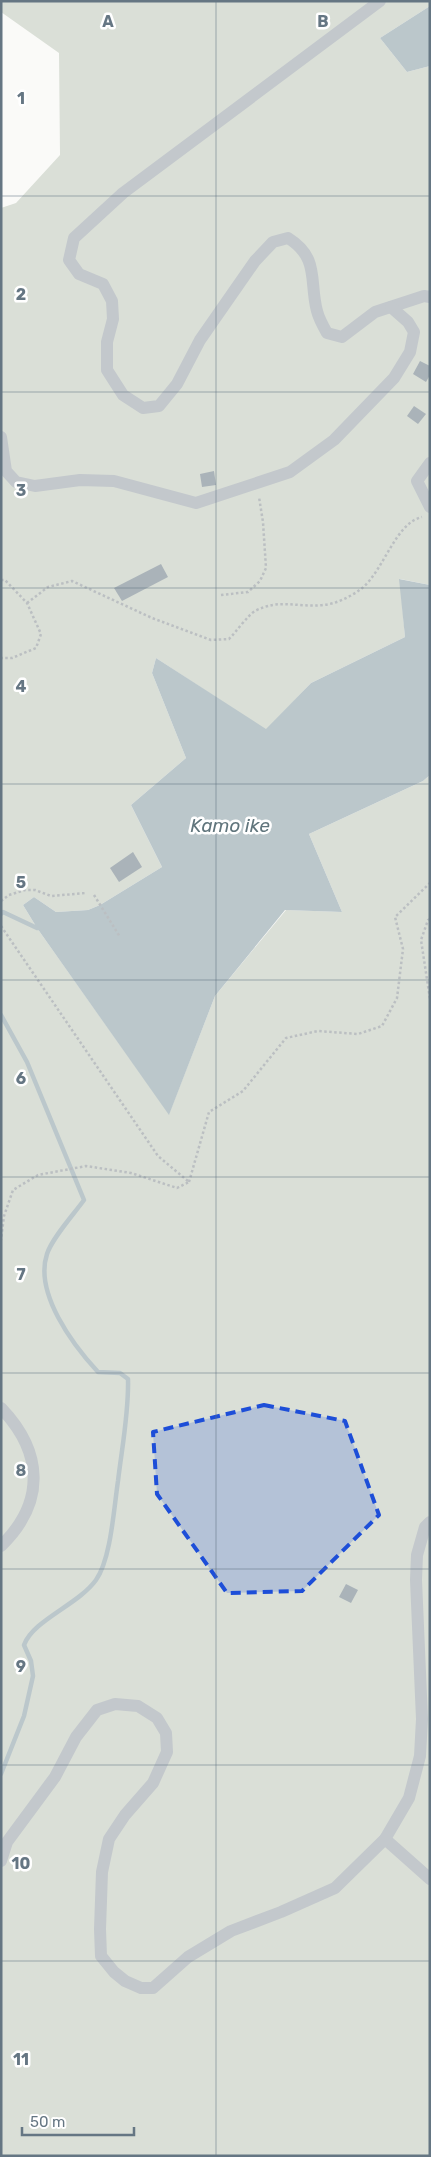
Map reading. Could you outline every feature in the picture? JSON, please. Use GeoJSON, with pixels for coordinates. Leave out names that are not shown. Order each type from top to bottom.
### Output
{"type":"FeatureCollection","features":[{"type":"Feature","properties":{"kind":"street"},"geometry":{"type":"LineString","coordinates":[[380,1],[122,193],[74,238],[69,260],[78,274],[103,284],[112,301],[113,319],[107,342],[107,370],[123,395],[143,408],[159,406],[177,384],[200,340],[220,310],[255,261],[273,242],[288,238],[296,243],[310,258],[317,312],[327,333],[342,337],[375,312],[424,296],[430,297]]}},
{"type":"Feature","properties":{"kind":"street"},"geometry":{"type":"LineString","coordinates":[[1,437],[6,471],[10,478],[16,482],[35,486],[80,480],[114,481],[196,504],[290,472],[334,440],[394,378],[410,352],[414,332],[408,322],[391,307]]}},
{"type":"Feature","properties":{"kind":"street"},"geometry":{"type":"LineString","coordinates":[[430,463],[417,481],[430,507]]}},
{"type":"Feature","properties":{"kind":"street"},"geometry":{"type":"LineString","coordinates":[[1,1408],[22,1434],[34,1467],[33,1496],[30,1504],[23,1519],[1,1546]]}},
{"type":"Feature","properties":{"kind":"street"},"geometry":{"type":"LineString","coordinates":[[1,1861],[7,1842],[54,1776],[76,1737],[97,1710],[115,1704],[138,1706],[157,1718],[166,1733],[167,1752],[153,1783],[125,1815],[109,1839],[102,1872],[101,1956],[114,1972],[125,1981],[141,1988],[153,1988],[188,1957],[231,1931],[281,1912],[335,1888],[385,1839],[409,1798],[420,1756],[422,1719],[416,1580],[417,1555],[425,1526],[430,1522]]}},
{"type":"Feature","properties":{"kind":"street"},"geometry":{"type":"LineString","coordinates":[[385,1839],[430,1879]]}},
{"type":"Feature","properties":{"kind":"path"},"geometry":{"type":"LineString","coordinates":[[222,595],[248,592],[260,581],[266,568],[263,522],[257,483]]}},
{"type":"Feature","properties":{"kind":"path"},"geometry":{"type":"LineString","coordinates":[[27,603],[48,587],[72,581],[152,618],[211,640],[228,639],[254,612],[282,602],[322,605],[340,601],[362,588],[380,568],[402,530],[414,519],[430,515]]}},
{"type":"Feature","properties":{"kind":"path"},"geometry":{"type":"LineString","coordinates":[[1,580],[5,580],[27,603],[41,634],[36,648],[12,658],[1,658]]}},
{"type":"Feature","properties":{"kind":"path"},"geometry":{"type":"LineString","coordinates":[[1,1240],[4,1216],[13,1190],[38,1175],[86,1166],[130,1173],[177,1188],[189,1182],[209,1112],[243,1091],[286,1038],[318,1030],[358,1034],[382,1026],[398,998],[403,949],[395,917],[430,883]]}},
{"type":"Feature","properties":{"kind":"path"},"geometry":{"type":"LineString","coordinates":[[1,901],[9,895],[25,890],[35,890],[51,896],[86,893]]}},
{"type":"Feature","properties":{"kind":"path"},"geometry":{"type":"LineString","coordinates":[[94,895],[120,937]]}},
{"type":"Feature","properties":{"kind":"path"},"geometry":{"type":"LineString","coordinates":[[430,919],[421,940],[430,999]]}},
{"type":"Feature","properties":{"kind":"path"},"geometry":{"type":"LineString","coordinates":[[1,926],[158,1156],[189,1182]]}},
{"type":"Feature","properties":{"kind":"highlighted area"},"geometry":{"type":"Polygon","coordinates":[[[264,1405],[345,1421],[379,1515],[302,1591],[227,1593],[157,1494],[153,1432],[264,1405]]]}},
{"type":"Feature","properties":{"kind":"shaded area"},"geometry":{"type":"Polygon","coordinates":[[[1,1],[430,1],[430,6],[380,38],[407,72],[430,66],[430,585],[400,579],[405,637],[311,683],[266,730],[156,658],[152,673],[186,758],[131,805],[162,867],[100,905],[88,910],[56,912],[34,897],[23,905],[37,928],[169,1114],[215,996],[286,910],[342,912],[309,834],[423,781],[430,775],[430,2156],[1,2156],[1,208],[16,203],[60,155],[59,53],[1,12],[1,1]]]}},
{"type":"Feature","properties":{"kind":"water"},"geometry":{"type":"Polygon","coordinates":[[[430,6],[430,66],[407,72],[380,38],[430,6]]]}},
{"type":"Feature","properties":{"kind":"water","name":"Kamo ike"},"geometry":{"type":"Polygon","coordinates":[[[399,579],[430,585],[430,775],[423,781],[309,834],[342,912],[285,910],[215,996],[169,1115],[37,928],[23,905],[34,897],[56,912],[88,910],[100,905],[162,867],[131,805],[186,758],[152,673],[156,658],[266,729],[311,683],[405,637],[399,579]]]}},
{"type":"Feature","properties":{"kind":"building"},"geometry":{"type":"Polygon","coordinates":[[[420,361],[430,366],[430,375],[426,382],[413,374],[420,361]]]}},
{"type":"Feature","properties":{"kind":"building"},"geometry":{"type":"Polygon","coordinates":[[[414,406],[426,414],[418,424],[407,416],[414,406]]]}},
{"type":"Feature","properties":{"kind":"building"},"geometry":{"type":"Polygon","coordinates":[[[214,471],[216,485],[202,487],[200,474],[214,471]]]}},
{"type":"Feature","properties":{"kind":"building"},"geometry":{"type":"Polygon","coordinates":[[[161,564],[168,577],[122,601],[114,588],[161,564]]]}},
{"type":"Feature","properties":{"kind":"building"},"geometry":{"type":"Polygon","coordinates":[[[133,852],[142,867],[119,882],[110,868],[133,852]]]}},
{"type":"Feature","properties":{"kind":"building"},"geometry":{"type":"Polygon","coordinates":[[[346,1584],[358,1590],[351,1603],[339,1597],[346,1584]]]}},
{"type":"Feature","properties":{"kind":"waterway"},"geometry":{"type":"LineString","coordinates":[[1,914],[3,912],[37,928],[41,928]]}},
{"type":"Feature","properties":{"kind":"waterway"},"geometry":{"type":"LineString","coordinates":[[1,1015],[27,1062],[84,1200],[58,1234],[47,1254],[44,1269],[51,1301],[67,1333],[98,1372],[120,1373],[128,1379],[125,1430],[113,1518],[105,1559],[96,1580],[88,1589],[46,1620],[29,1636],[24,1645],[31,1661],[33,1676],[24,1716],[1,1774]]}}]}
